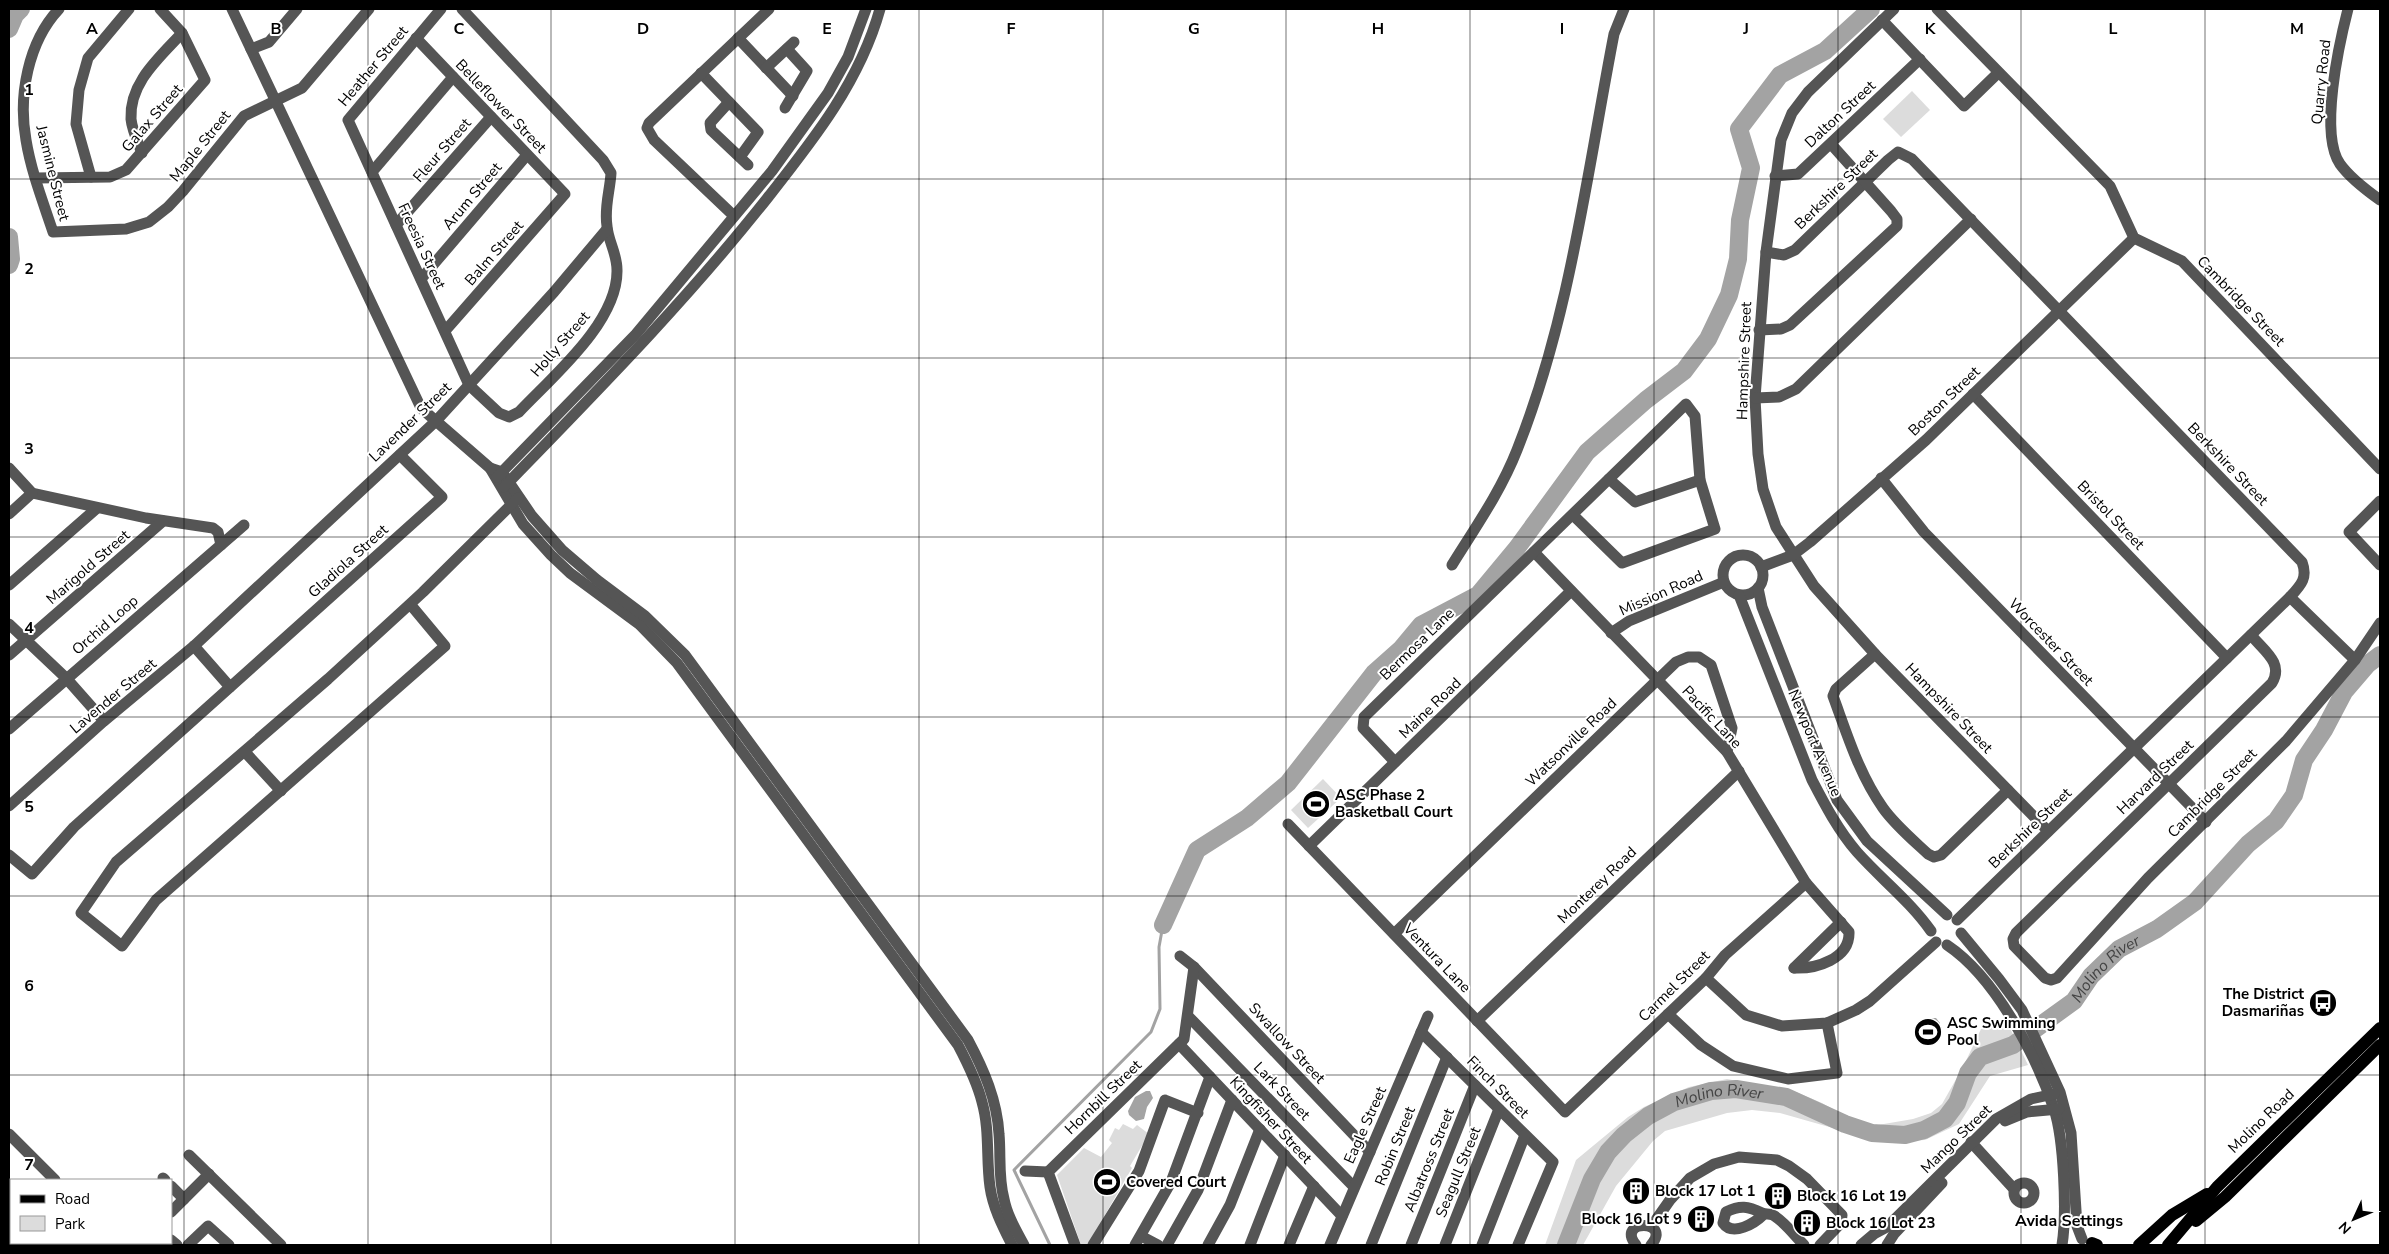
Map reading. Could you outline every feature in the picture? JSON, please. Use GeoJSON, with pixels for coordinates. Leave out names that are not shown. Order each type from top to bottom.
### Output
{"type":"FeatureCollection","features":[{"type":"Feature","properties":{"kind":"main road","name":"Molino Road"},"geometry":{"type":"LineString","coordinates":[[2170,1244],[2217,1187],[2380,1028]]}},
{"type":"Feature","properties":{"kind":"main road","name":"Molino Road"},"geometry":{"type":"LineString","coordinates":[[2170,1244],[2225,1197],[2380,1045]]}},
{"type":"Feature","properties":{"kind":"main road"},"geometry":{"type":"LineString","coordinates":[[2139,1245],[2172,1215],[2217,1187]]}},
{"type":"Feature","properties":{"kind":"street","name":"Jasmine Street"},"geometry":{"type":"LineString","coordinates":[[53,232],[26,140],[23,104],[36,45],[51,17],[59,9]]}},
{"type":"Feature","properties":{"kind":"street"},"geometry":{"type":"LineString","coordinates":[[90,177],[76,124],[79,90],[88,58],[129,9]]}},
{"type":"Feature","properties":{"kind":"street","name":"Galax Street"},"geometry":{"type":"LineString","coordinates":[[36,178],[110,177],[126,170],[205,80],[182,33],[160,9]]}},
{"type":"Feature","properties":{"kind":"street"},"geometry":{"type":"LineString","coordinates":[[232,9],[421,408],[503,480],[524,524],[570,573],[639,624],[677,663],[958,1045],[972,1072],[983,1104],[988,1135],[990,1188],[998,1216],[1012,1245]]}},
{"type":"Feature","properties":{"kind":"street"},"geometry":{"type":"LineString","coordinates":[[251,49],[269,42],[297,9]]}},
{"type":"Feature","properties":{"kind":"street","name":"Maple Street"},"geometry":{"type":"LineString","coordinates":[[53,232],[119,230],[149,222],[168,208],[244,116],[302,88],[369,9]]}},
{"type":"Feature","properties":{"kind":"street","name":"Heather Street"},"geometry":{"type":"LineString","coordinates":[[348,120],[441,9]]}},
{"type":"Feature","properties":{"kind":"street"},"geometry":{"type":"LineString","coordinates":[[462,9],[608,166],[611,173],[606,212],[607,229]]}},
{"type":"Feature","properties":{"kind":"street"},"geometry":{"type":"LineString","coordinates":[[734,216],[654,140],[647,128],[649,123],[769,9]]}},
{"type":"Feature","properties":{"kind":"street"},"geometry":{"type":"LineString","coordinates":[[503,480],[636,334],[772,171],[808,122],[848,56],[866,9]]}},
{"type":"Feature","properties":{"kind":"street"},"geometry":{"type":"LineString","coordinates":[[503,480],[626,362],[745,226],[821,130],[840,101],[860,61],[880,9]]}},
{"type":"Feature","properties":{"kind":"street"},"geometry":{"type":"LineString","coordinates":[[1452,565],[1495,496],[1517,450],[1539,385],[1567,284],[1614,34],[1624,9]]}},
{"type":"Feature","properties":{"kind":"street","name":"Hampshire Street"},"geometry":{"type":"LineString","coordinates":[[1894,9],[1808,92],[1792,113],[1781,140],[1774,176],[1766,252],[1755,398],[1758,454],[1763,489],[1776,527],[1814,586],[1875,654],[2048,831]]}},
{"type":"Feature","properties":{"kind":"street"},"geometry":{"type":"LineString","coordinates":[[1936,9],[2110,186],[2134,238]]}},
{"type":"Feature","properties":{"kind":"street","name":"Quarry Road"},"geometry":{"type":"LineString","coordinates":[[2348,9],[2338,49],[2330,133],[2340,163],[2364,188],[2380,200]]}},
{"type":"Feature","properties":{"kind":"street"},"geometry":{"type":"LineString","coordinates":[[1882,20],[1964,106],[1998,73]]}},
{"type":"Feature","properties":{"kind":"street"},"geometry":{"type":"LineString","coordinates":[[142,153],[131,120],[134,99],[142,78],[182,33]]}},
{"type":"Feature","properties":{"kind":"street","name":"Belleflower Street"},"geometry":{"type":"LineString","coordinates":[[416,38],[565,194]]}},
{"type":"Feature","properties":{"kind":"street"},"geometry":{"type":"LineString","coordinates":[[738,38],[793,96]]}},
{"type":"Feature","properties":{"kind":"street"},"geometry":{"type":"LineString","coordinates":[[766,68],[790,46],[807,71],[785,108]]}},
{"type":"Feature","properties":{"kind":"street"},"geometry":{"type":"LineString","coordinates":[[848,56],[860,61]]}},
{"type":"Feature","properties":{"kind":"street","name":"Dalton Street"},"geometry":{"type":"LineString","coordinates":[[1774,176],[1798,174],[1920,60]]}},
{"type":"Feature","properties":{"kind":"street"},"geometry":{"type":"LineString","coordinates":[[701,73],[758,132],[744,161],[710,126],[712,119],[729,102]]}},
{"type":"Feature","properties":{"kind":"street"},"geometry":{"type":"LineString","coordinates":[[372,172],[453,77]]}},
{"type":"Feature","properties":{"kind":"street","name":"Fleur Street"},"geometry":{"type":"LineString","coordinates":[[396,225],[491,117]]}},
{"type":"Feature","properties":{"kind":"street","name":"Freesia Street"},"geometry":{"type":"LineString","coordinates":[[348,120],[469,385]]}},
{"type":"Feature","properties":{"kind":"street"},"geometry":{"type":"LineString","coordinates":[[1759,330],[1781,329],[1790,325],[1897,226],[1897,218],[1831,144]]}},
{"type":"Feature","properties":{"kind":"street","name":"Berkshire Street"},"geometry":{"type":"LineString","coordinates":[[1766,252],[1784,255],[1795,250],[1898,152],[1912,159],[2302,562],[2306,572],[2303,583],[2290,597],[2048,831],[1952,918]]}},
{"type":"Feature","properties":{"kind":"street","name":"Arum Street"},"geometry":{"type":"LineString","coordinates":[[421,280],[527,155]]}},
{"type":"Feature","properties":{"kind":"street","name":"Balm Street"},"geometry":{"type":"LineString","coordinates":[[445,331],[565,194]]}},
{"type":"Feature","properties":{"kind":"street"},"geometry":{"type":"LineString","coordinates":[[1755,398],[1779,397],[1796,390],[1971,220]]}},
{"type":"Feature","properties":{"kind":"street","name":"Holly Street"},"geometry":{"type":"LineString","coordinates":[[469,385],[499,413],[509,417],[515,416],[595,331],[608,311],[614,292],[617,272],[615,252],[607,229]]}},
{"type":"Feature","properties":{"kind":"street","name":"Lavender Street"},"geometry":{"type":"LineString","coordinates":[[9,806],[104,721],[194,646],[436,421],[554,292],[607,229]]}},
{"type":"Feature","properties":{"kind":"street","name":"Boston Street"},"geometry":{"type":"LineString","coordinates":[[1761,567],[1793,555],[1926,440],[2134,238]]}},
{"type":"Feature","properties":{"kind":"street","name":"Cambridge Street"},"geometry":{"type":"LineString","coordinates":[[2134,238],[2182,261],[2380,469]]}},
{"type":"Feature","properties":{"kind":"street","name":"Bristol Street"},"geometry":{"type":"LineString","coordinates":[[1973,394],[2227,658]]}},
{"type":"Feature","properties":{"kind":"street","name":"Bermosa Lane"},"geometry":{"type":"LineString","coordinates":[[1395,762],[1363,728],[1364,717],[1686,404],[1695,416],[1700,480]]}},
{"type":"Feature","properties":{"kind":"street","name":"Gladiola Street"},"geometry":{"type":"LineString","coordinates":[[9,855],[32,874],[74,827],[442,496],[400,455]]}},
{"type":"Feature","properties":{"kind":"street"},"geometry":{"type":"LineString","coordinates":[[9,468],[32,493],[97,508],[213,528],[218,532],[221,545]]}},
{"type":"Feature","properties":{"kind":"street","name":"Worcester Street"},"geometry":{"type":"LineString","coordinates":[[1881,478],[1924,532],[2206,822]]}},
{"type":"Feature","properties":{"kind":"street"},"geometry":{"type":"LineString","coordinates":[[1573,514],[1622,563],[1715,529],[1700,480],[1635,502],[1609,479]]}},
{"type":"Feature","properties":{"kind":"street"},"geometry":{"type":"LineString","coordinates":[[9,514],[32,493]]}},
{"type":"Feature","properties":{"kind":"street"},"geometry":{"type":"LineString","coordinates":[[410,604],[445,646],[156,900],[122,946],[81,913],[116,862],[245,752],[410,604],[514,501]]}},
{"type":"Feature","properties":{"kind":"street"},"geometry":{"type":"LineString","coordinates":[[514,501],[562,550],[597,580],[645,616],[685,655],[968,1040],[983,1068],[994,1101],[1000,1134],[1001,1184],[1004,1201],[1024,1245]]}},
{"type":"Feature","properties":{"kind":"street"},"geometry":{"type":"LineString","coordinates":[[2380,501],[2349,532],[2380,565]]}},
{"type":"Feature","properties":{"kind":"street"},"geometry":{"type":"LineString","coordinates":[[9,585],[97,508]]}},
{"type":"Feature","properties":{"kind":"street","name":"Marigold Street"},"geometry":{"type":"LineString","coordinates":[[9,655],[162,520]]}},
{"type":"Feature","properties":{"kind":"street","name":"Orchid Loop"},"geometry":{"type":"LineString","coordinates":[[9,729],[244,525]]}},
{"type":"Feature","properties":{"kind":"street","name":"Pacific Lane"},"geometry":{"type":"LineString","coordinates":[[1534,552],[1727,752],[1806,883],[1841,922]]}},
{"type":"Feature","properties":{"kind":"street"},"geometry":{"type":"LineString","coordinates":[[1738,555],[1752,557],[1761,567],[1762,578],[1758,588],[1749,594],[1739,595],[1730,590],[1724,582],[1722,575],[1727,562],[1738,555]]}},
{"type":"Feature","properties":{"kind":"street","name":"Mission Road"},"geometry":{"type":"LineString","coordinates":[[1611,633],[1630,621],[1724,582]]}},
{"type":"Feature","properties":{"kind":"street","name":"Newport Avenue"},"geometry":{"type":"LineString","coordinates":[[1758,588],[1762,607],[1837,800],[1867,841],[1952,918]]}},
{"type":"Feature","properties":{"kind":"street","name":"Maine Road"},"geometry":{"type":"LineString","coordinates":[[1309,846],[1571,590]]}},
{"type":"Feature","properties":{"kind":"street","name":"Newport Avenue"},"geometry":{"type":"LineString","coordinates":[[1739,595],[1812,780],[1838,828],[1857,852],[1920,915],[1938,939],[1958,953],[1998,997],[2016,1012]]}},
{"type":"Feature","properties":{"kind":"street"},"geometry":{"type":"LineString","coordinates":[[2290,597],[2354,660]]}},
{"type":"Feature","properties":{"kind":"street","name":"Cambridge Street"},"geometry":{"type":"LineString","coordinates":[[2057,978],[2148,878],[2286,741],[2354,660],[2380,623]]}},
{"type":"Feature","properties":{"kind":"street"},"geometry":{"type":"LineString","coordinates":[[9,624],[66,678],[104,721]]}},
{"type":"Feature","properties":{"kind":"street","name":"Harvard Street"},"geometry":{"type":"LineString","coordinates":[[2057,978],[2051,980],[2044,978],[2014,946],[2013,940],[2016,933],[2170,785],[2272,683],[2277,674],[2276,666],[2251,635]]}},
{"type":"Feature","properties":{"kind":"street"},"geometry":{"type":"LineString","coordinates":[[194,646],[230,687]]}},
{"type":"Feature","properties":{"kind":"street"},"geometry":{"type":"LineString","coordinates":[[1875,654],[1836,689],[1833,696],[1865,778],[1883,809],[1928,854],[1934,857],[1941,855],[2008,790]]}},
{"type":"Feature","properties":{"kind":"street","name":"Watsonville Road"},"geometry":{"type":"LineString","coordinates":[[1394,934],[1656,680],[1676,662],[1688,656],[1706,659],[1711,665],[1732,728],[1727,752]]}},
{"type":"Feature","properties":{"kind":"street"},"geometry":{"type":"LineString","coordinates":[[245,752],[281,791]]}},
{"type":"Feature","properties":{"kind":"street","name":"Monterey Road"},"geometry":{"type":"LineString","coordinates":[[1477,1021],[1739,771]]}},
{"type":"Feature","properties":{"kind":"street","name":"Ventura Lane"},"geometry":{"type":"LineString","coordinates":[[1288,824],[1565,1112]]}},
{"type":"Feature","properties":{"kind":"street","name":"Carmel Street"},"geometry":{"type":"LineString","coordinates":[[1565,1112],[1706,978],[1725,955],[1806,883]]}},
{"type":"Feature","properties":{"kind":"street"},"geometry":{"type":"LineString","coordinates":[[1938,918],[1952,918],[1961,933],[1956,942],[1938,939],[1932,926],[1938,918]]}},
{"type":"Feature","properties":{"kind":"street"},"geometry":{"type":"LineString","coordinates":[[1841,922],[1849,932],[1849,939],[1843,950],[1827,962],[1809,969],[1794,968],[1841,922]]}},
{"type":"Feature","properties":{"kind":"street","name":"Newport Avenue"},"geometry":{"type":"LineString","coordinates":[[1961,933],[1999,979],[2040,1061],[2060,1092],[2064,1245]]}},
{"type":"Feature","properties":{"kind":"street"},"geometry":{"type":"LineString","coordinates":[[1706,978],[1746,1015],[1782,1026],[1827,1023],[1856,1010],[1870,1001],[1938,939]]}},
{"type":"Feature","properties":{"kind":"street","name":"Swallow Street"},"geometry":{"type":"LineString","coordinates":[[1180,956],[1194,967],[1370,1152]]}},
{"type":"Feature","properties":{"kind":"street","name":"Hornbill Street"},"geometry":{"type":"LineString","coordinates":[[1048,1172],[1186,1035],[1194,967]]}},
{"type":"Feature","properties":{"kind":"street"},"geometry":{"type":"LineString","coordinates":[[1668,1014],[1701,1045],[1733,1066],[1788,1079],[1837,1073],[1827,1023]]}},
{"type":"Feature","properties":{"kind":"street","name":"Lark Street"},"geometry":{"type":"LineString","coordinates":[[1188,1016],[1354,1187]]}},
{"type":"Feature","properties":{"kind":"street","name":"Eagle Street"},"geometry":{"type":"LineString","coordinates":[[1330,1245],[1428,1016]]}},
{"type":"Feature","properties":{"kind":"street","name":"Finch Street"},"geometry":{"type":"LineString","coordinates":[[1421,1032],[1552,1162],[1518,1245]]}},
{"type":"Feature","properties":{"kind":"street","name":"Kingfisher Street"},"geometry":{"type":"LineString","coordinates":[[1179,1044],[1342,1216]]}},
{"type":"Feature","properties":{"kind":"street","name":"Robin Street"},"geometry":{"type":"LineString","coordinates":[[1371,1245],[1447,1057]]}},
{"type":"Feature","properties":{"kind":"street","name":"Newport Avenue"},"geometry":{"type":"LineString","coordinates":[[2040,1061],[2049,1095],[2060,1109],[2071,1133],[2077,1226],[2092,1243]]}},
{"type":"Feature","properties":{"kind":"street"},"geometry":{"type":"LineString","coordinates":[[1158,1245],[1138,1240],[1171,1182],[1210,1077]]}},
{"type":"Feature","properties":{"kind":"street","name":"Albatross Street"},"geometry":{"type":"LineString","coordinates":[[1411,1245],[1475,1085]]}},
{"type":"Feature","properties":{"kind":"street","name":"Mango Street"},"geometry":{"type":"LineString","coordinates":[[1862,1245],[1921,1198],[1996,1119],[2031,1099],[2060,1092]]}},
{"type":"Feature","properties":{"kind":"street"},"geometry":{"type":"LineString","coordinates":[[1094,1245],[1139,1171],[1165,1100],[1198,1113]]}},
{"type":"Feature","properties":{"kind":"street"},"geometry":{"type":"LineString","coordinates":[[1167,1245],[1198,1190],[1232,1100]]}},
{"type":"Feature","properties":{"kind":"street","name":"Mango Street"},"geometry":{"type":"LineString","coordinates":[[1974,1144],[2000,1123],[2011,1117],[2027,1112],[2060,1109]]}},
{"type":"Feature","properties":{"kind":"street","name":"Seagull Street"},"geometry":{"type":"LineString","coordinates":[[1445,1245],[1499,1110]]}},
{"type":"Feature","properties":{"kind":"street"},"geometry":{"type":"LineString","coordinates":[[1208,1245],[1230,1205],[1260,1129]]}},
{"type":"Feature","properties":{"kind":"street"},"geometry":{"type":"LineString","coordinates":[[9,1134],[54,1179]]}},
{"type":"Feature","properties":{"kind":"street"},"geometry":{"type":"LineString","coordinates":[[1482,1245],[1525,1135]]}},
{"type":"Feature","properties":{"kind":"street"},"geometry":{"type":"LineString","coordinates":[[1974,1144],[2014,1189]]}},
{"type":"Feature","properties":{"kind":"street"},"geometry":{"type":"LineString","coordinates":[[189,1155],[280,1245]]}},
{"type":"Feature","properties":{"kind":"street"},"geometry":{"type":"LineString","coordinates":[[1250,1245],[1285,1155]]}},
{"type":"Feature","properties":{"kind":"street"},"geometry":{"type":"LineString","coordinates":[[1651,1227],[1682,1186],[1702,1170],[1739,1157],[1777,1160],[1799,1172],[1842,1215],[1841,1223],[1820,1245]]}},
{"type":"Feature","properties":{"kind":"street"},"geometry":{"type":"LineString","coordinates":[[1025,1171],[1048,1172],[1076,1245]]}},
{"type":"Feature","properties":{"kind":"street"},"geometry":{"type":"LineString","coordinates":[[172,1211],[208,1174]]}},
{"type":"Feature","properties":{"kind":"street"},"geometry":{"type":"LineString","coordinates":[[1289,1245],[1314,1186]]}},
{"type":"Feature","properties":{"kind":"street"},"geometry":{"type":"LineString","coordinates":[[172,1187],[184,1199]]}},
{"type":"Feature","properties":{"kind":"street","name":"Mango Street"},"geometry":{"type":"LineString","coordinates":[[1887,1245],[1921,1198]]}},
{"type":"Feature","properties":{"kind":"street"},"geometry":{"type":"LineString","coordinates":[[1764,1214],[1770,1214],[1779,1219],[1804,1245]]}},
{"type":"Feature","properties":{"kind":"street"},"geometry":{"type":"LineString","coordinates":[[1636,1245],[1632,1237],[1634,1230],[1640,1225],[1651,1227],[1655,1232],[1654,1244]]}},
{"type":"Feature","properties":{"kind":"street"},"geometry":{"type":"LineString","coordinates":[[188,1245],[208,1226],[229,1245]]}},
{"type":"Feature","properties":{"kind":"street","name":"Newport Avenue"},"geometry":{"type":"LineString","coordinates":[[2064,1245],[2074,1239],[2092,1243]]}},
{"type":"Feature","properties":{"kind":"green space"},"geometry":{"type":"Polygon","coordinates":[[[1912,91],[1930,110],[1901,137],[1883,119],[1912,91]]]}},
{"type":"Feature","properties":{"kind":"green space","name":"ASC Phase 2 Basketball Court"},"geometry":{"type":"Polygon","coordinates":[[[1323,779],[1341,798],[1308,828],[1291,810],[1323,779]]]}},
{"type":"Feature","properties":{"kind":"green space"},"geometry":{"type":"Polygon","coordinates":[[[2005,1018],[2028,1065],[1990,1076],[1959,1124],[1925,1140],[1882,1142],[1780,1113],[1752,1110],[1727,1113],[1665,1131],[1653,1141],[1616,1186],[1583,1245],[1545,1245],[1576,1160],[1628,1117],[1644,1107],[1689,1087],[1727,1079],[1796,1092],[1822,1103],[1858,1123],[1878,1125],[1913,1119],[1931,1113],[1942,1104],[1963,1067],[1981,1029],[2005,1018]]]}},
{"type":"Feature","properties":{"kind":"green space"},"geometry":{"type":"Polygon","coordinates":[[[1123,1124],[1133,1129],[1137,1125],[1149,1134],[1130,1166],[1132,1168],[1106,1213],[1092,1245],[1081,1245],[1057,1175],[1084,1148],[1101,1157],[1112,1143],[1109,1140],[1115,1128],[1119,1130],[1123,1124]]]}},
{"type":"Feature","properties":{"kind":"shaded area","name":"ASC Swimming Pool"},"geometry":{"type":"Polygon","coordinates":[[[1932,1018],[1936,1018],[1940,1023],[1932,1042],[1926,1035],[1917,1039],[1916,1034],[1924,1027],[1920,1023],[1924,1019],[1928,1023],[1932,1018]]]}},
{"type":"Feature","properties":{"kind":"shaded area"},"geometry":{"type":"Polygon","coordinates":[[[1150,1091],[1153,1098],[1147,1107],[1144,1119],[1136,1121],[1129,1115],[1128,1111],[1135,1097],[1150,1091]]]}},
{"type":"Feature","properties":{"kind":"waterway"},"geometry":{"type":"LineString","coordinates":[[9,29],[15,15],[21,9]]}},
{"type":"Feature","properties":{"kind":"waterway"},"geometry":{"type":"LineString","coordinates":[[1163,925],[1197,850],[1247,818],[1288,783],[1374,673],[1401,649],[1421,625],[1478,595],[1517,548],[1587,452],[1646,400],[1684,371],[1708,339],[1729,295],[1738,259],[1740,220],[1751,168],[1739,129],[1780,75],[1825,51],[1871,9]]}},
{"type":"Feature","properties":{"kind":"waterway"},"geometry":{"type":"LineString","coordinates":[[9,237],[11,259],[9,265]]}},
{"type":"Feature","properties":{"kind":"waterway","name":"Molino River"},"geometry":{"type":"LineString","coordinates":[[1566,1245],[1592,1179],[1608,1152],[1624,1135],[1648,1116],[1674,1102],[1711,1091],[1736,1089],[1786,1097],[1845,1124],[1872,1133],[1905,1135],[1924,1130],[1945,1119],[1957,1103],[1968,1073],[1980,1057],[2013,1045],[2074,1001],[2091,976],[2119,949],[2157,929],[2195,902],[2248,844],[2276,821],[2294,795],[2304,760],[2324,730],[2344,692],[2368,664],[2380,655]]}},
{"type":"Feature","properties":{"kind":"waterway"},"geometry":{"type":"LineString","coordinates":[[1050,1245],[1014,1170],[1151,1032],[1160,1009],[1159,947],[1163,925]]}},
{"type":"Feature","properties":{"kind":"place","name":"ASC Phase 2 Basketball Court"},"geometry":{"type":"Point","coordinates":[1316,804]}},
{"type":"Feature","properties":{"kind":"place","name":"The District Dasmariñas"},"geometry":{"type":"Point","coordinates":[2323,1003]}},
{"type":"Feature","properties":{"kind":"place","name":"ASC Swimming Pool"},"geometry":{"type":"Point","coordinates":[1928,1032]}},
{"type":"Feature","properties":{"kind":"place","name":"Covered Court"},"geometry":{"type":"Point","coordinates":[1107,1182]}},
{"type":"Feature","properties":{"kind":"place","name":"Block 17 Lot 1"},"geometry":{"type":"Point","coordinates":[1636,1191]}},
{"type":"Feature","properties":{"kind":"place","name":"Block 16 Lot 19"},"geometry":{"type":"Point","coordinates":[1778,1196]}},
{"type":"Feature","properties":{"kind":"place","name":"Block 16 Lot 9"},"geometry":{"type":"Point","coordinates":[1701,1219]}},
{"type":"Feature","properties":{"kind":"place","name":"Block 16 Lot 23"},"geometry":{"type":"Point","coordinates":[1807,1223]}},
{"type":"Feature","properties":{"kind":"district","name":"Avida Settings"},"geometry":{"type":"Point","coordinates":[2069,1220]}}]}
